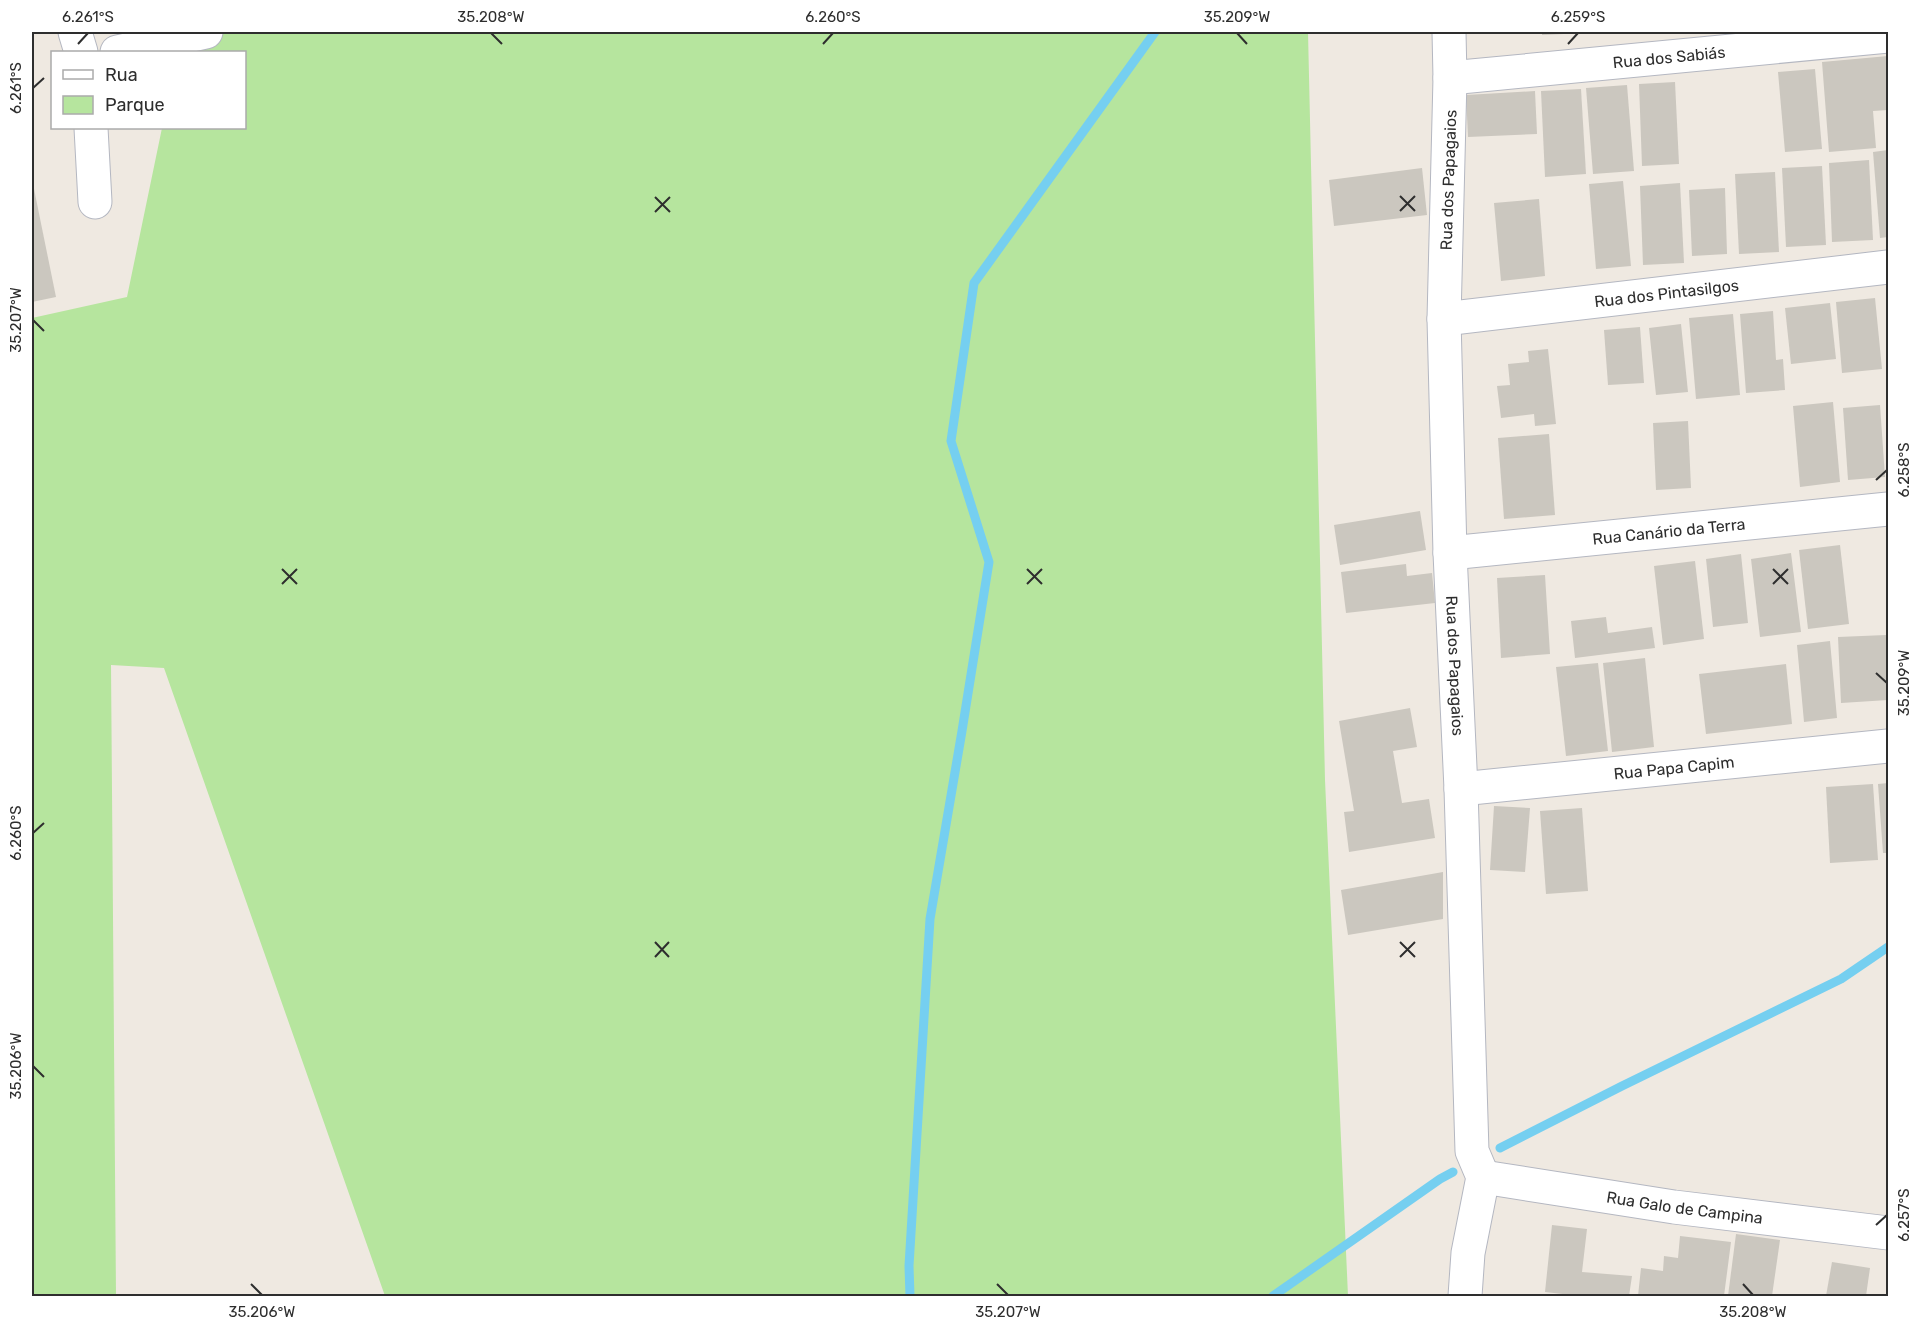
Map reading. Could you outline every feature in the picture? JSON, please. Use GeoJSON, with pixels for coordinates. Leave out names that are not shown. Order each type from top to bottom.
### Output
{"type":"FeatureCollection","features":[{"type":"Feature","properties":{"kind":"street"},"geometry":{"type":"LineString","coordinates":[[75,32],[81,51]]}},
{"type":"Feature","properties":{"kind":"street"},"geometry":{"type":"LineString","coordinates":[[121,51],[206,32]]}},
{"type":"Feature","properties":{"kind":"street","name":"Rua dos Papagaios"},"geometry":{"type":"LineString","coordinates":[[1449,32],[1450,78],[1444,319],[1450,553],[1461,789],[1473,1151],[1483,1177]]}},
{"type":"Feature","properties":{"kind":"street","name":"Rua dos Sabiás"},"geometry":{"type":"LineString","coordinates":[[1450,78],[1888,36]]}},
{"type":"Feature","properties":{"kind":"street"},"geometry":{"type":"LineString","coordinates":[[91,129],[95,202]]}},
{"type":"Feature","properties":{"kind":"street","name":"Rua dos Pintasilgos"},"geometry":{"type":"LineString","coordinates":[[1444,319],[1888,267]]}},
{"type":"Feature","properties":{"kind":"street","name":"Rua Canário da Terra"},"geometry":{"type":"LineString","coordinates":[[1450,553],[1888,509]]}},
{"type":"Feature","properties":{"kind":"street","name":"Rua Papa Capim"},"geometry":{"type":"LineString","coordinates":[[1461,789],[1888,746]]}},
{"type":"Feature","properties":{"kind":"street"},"geometry":{"type":"LineString","coordinates":[[1465,1296],[1468,1253],[1483,1177]]}},
{"type":"Feature","properties":{"kind":"street","name":"Rua Galo de Campina"},"geometry":{"type":"LineString","coordinates":[[1483,1177],[1674,1207],[1888,1233]]}},
{"type":"Feature","properties":{"kind":"green space"},"geometry":{"type":"Polygon","coordinates":[[[168,32],[1308,32],[1325,780],[1348,1296],[385,1296],[164,668],[111,665],[116,1296],[32,1296],[32,318],[127,297],[162,129],[246,129],[246,51],[171,51],[168,32]]]}},
{"type":"Feature","properties":{"kind":"building"},"geometry":{"type":"Polygon","coordinates":[[[1542,32],[1585,32],[1585,33],[1542,35],[1542,32]]]}},
{"type":"Feature","properties":{"kind":"building"},"geometry":{"type":"Polygon","coordinates":[[[1888,56],[1888,110],[1873,111],[1876,148],[1829,152],[1822,62],[1888,56]]]}},
{"type":"Feature","properties":{"kind":"building"},"geometry":{"type":"Polygon","coordinates":[[[1815,69],[1822,149],[1785,152],[1778,72],[1815,69]]]}},
{"type":"Feature","properties":{"kind":"building"},"geometry":{"type":"Polygon","coordinates":[[[1675,82],[1679,164],[1642,166],[1639,84],[1675,82]]]}},
{"type":"Feature","properties":{"kind":"building"},"geometry":{"type":"Polygon","coordinates":[[[1627,85],[1634,171],[1593,174],[1586,88],[1627,85]]]}},
{"type":"Feature","properties":{"kind":"building"},"geometry":{"type":"Polygon","coordinates":[[[1581,89],[1586,174],[1545,177],[1541,91],[1581,89]]]}},
{"type":"Feature","properties":{"kind":"building"},"geometry":{"type":"Polygon","coordinates":[[[1535,91],[1537,134],[1468,137],[1466,95],[1535,91]]]}},
{"type":"Feature","properties":{"kind":"building"},"geometry":{"type":"Polygon","coordinates":[[[1888,150],[1888,237],[1880,238],[1873,152],[1888,150]]]}},
{"type":"Feature","properties":{"kind":"building"},"geometry":{"type":"Polygon","coordinates":[[[1869,160],[1873,240],[1832,242],[1829,163],[1869,160]]]}},
{"type":"Feature","properties":{"kind":"building"},"geometry":{"type":"Polygon","coordinates":[[[1822,166],[1826,245],[1786,247],[1782,168],[1822,166]]]}},
{"type":"Feature","properties":{"kind":"building"},"geometry":{"type":"Polygon","coordinates":[[[1422,168],[1427,215],[1334,226],[1329,180],[1422,168]]]}},
{"type":"Feature","properties":{"kind":"building"},"geometry":{"type":"Polygon","coordinates":[[[1775,172],[1779,252],[1739,254],[1735,174],[1775,172]]]}},
{"type":"Feature","properties":{"kind":"building"},"geometry":{"type":"Polygon","coordinates":[[[1623,181],[1631,266],[1596,269],[1589,184],[1623,181]]]}},
{"type":"Feature","properties":{"kind":"building"},"geometry":{"type":"Polygon","coordinates":[[[1680,183],[1684,263],[1643,265],[1640,186],[1680,183]]]}},
{"type":"Feature","properties":{"kind":"building"},"geometry":{"type":"Polygon","coordinates":[[[32,184],[56,297],[32,302],[32,184]]]}},
{"type":"Feature","properties":{"kind":"building"},"geometry":{"type":"Polygon","coordinates":[[[1725,188],[1727,254],[1692,256],[1689,190],[1725,188]]]}},
{"type":"Feature","properties":{"kind":"building"},"geometry":{"type":"Polygon","coordinates":[[[1539,199],[1545,276],[1501,281],[1494,203],[1539,199]]]}},
{"type":"Feature","properties":{"kind":"building"},"geometry":{"type":"Polygon","coordinates":[[[1875,298],[1882,369],[1842,373],[1836,302],[1875,298]]]}},
{"type":"Feature","properties":{"kind":"building"},"geometry":{"type":"Polygon","coordinates":[[[1830,303],[1836,359],[1791,364],[1785,308],[1830,303]]]}},
{"type":"Feature","properties":{"kind":"building"},"geometry":{"type":"Polygon","coordinates":[[[1773,311],[1776,360],[1783,359],[1785,390],[1746,393],[1740,314],[1773,311]]]}},
{"type":"Feature","properties":{"kind":"building"},"geometry":{"type":"Polygon","coordinates":[[[1733,314],[1740,395],[1696,399],[1689,318],[1733,314]]]}},
{"type":"Feature","properties":{"kind":"building"},"geometry":{"type":"Polygon","coordinates":[[[1681,324],[1688,392],[1656,395],[1649,328],[1681,324]]]}},
{"type":"Feature","properties":{"kind":"building"},"geometry":{"type":"Polygon","coordinates":[[[1640,327],[1644,383],[1608,385],[1604,330],[1640,327]]]}},
{"type":"Feature","properties":{"kind":"building"},"geometry":{"type":"Polygon","coordinates":[[[1548,349],[1556,424],[1535,426],[1534,414],[1501,418],[1497,386],[1510,385],[1508,364],[1529,362],[1528,351],[1548,349]]]}},
{"type":"Feature","properties":{"kind":"building"},"geometry":{"type":"Polygon","coordinates":[[[1833,402],[1840,482],[1800,487],[1793,406],[1833,402]]]}},
{"type":"Feature","properties":{"kind":"building"},"geometry":{"type":"Polygon","coordinates":[[[1880,405],[1885,477],[1848,480],[1843,408],[1880,405]]]}},
{"type":"Feature","properties":{"kind":"building"},"geometry":{"type":"Polygon","coordinates":[[[1688,421],[1691,488],[1656,490],[1653,423],[1688,421]]]}},
{"type":"Feature","properties":{"kind":"building"},"geometry":{"type":"Polygon","coordinates":[[[1549,434],[1555,515],[1504,519],[1498,438],[1549,434]]]}},
{"type":"Feature","properties":{"kind":"building"},"geometry":{"type":"Polygon","coordinates":[[[1420,511],[1426,550],[1340,565],[1334,525],[1420,511]]]}},
{"type":"Feature","properties":{"kind":"building"},"geometry":{"type":"Polygon","coordinates":[[[1840,545],[1849,624],[1808,629],[1799,550],[1840,545]]]}},
{"type":"Feature","properties":{"kind":"building"},"geometry":{"type":"Polygon","coordinates":[[[1791,553],[1801,632],[1760,637],[1751,559],[1791,553]]]}},
{"type":"Feature","properties":{"kind":"building"},"geometry":{"type":"Polygon","coordinates":[[[1741,554],[1748,623],[1713,627],[1706,559],[1741,554]]]}},
{"type":"Feature","properties":{"kind":"building"},"geometry":{"type":"Polygon","coordinates":[[[1695,561],[1704,639],[1663,645],[1654,566],[1695,561]]]}},
{"type":"Feature","properties":{"kind":"building"},"geometry":{"type":"Polygon","coordinates":[[[1406,564],[1407,576],[1432,573],[1435,603],[1346,613],[1341,572],[1406,564]]]}},
{"type":"Feature","properties":{"kind":"building"},"geometry":{"type":"Polygon","coordinates":[[[1545,575],[1550,654],[1501,658],[1497,578],[1545,575]]]}},
{"type":"Feature","properties":{"kind":"building"},"geometry":{"type":"Polygon","coordinates":[[[1606,617],[1608,633],[1652,627],[1655,648],[1575,658],[1571,621],[1606,617]]]}},
{"type":"Feature","properties":{"kind":"building"},"geometry":{"type":"Polygon","coordinates":[[[1886,635],[1888,700],[1841,703],[1838,637],[1886,635]]]}},
{"type":"Feature","properties":{"kind":"building"},"geometry":{"type":"Polygon","coordinates":[[[1830,641],[1837,718],[1804,722],[1797,645],[1830,641]]]}},
{"type":"Feature","properties":{"kind":"building"},"geometry":{"type":"Polygon","coordinates":[[[1645,658],[1654,747],[1612,752],[1603,663],[1645,658]]]}},
{"type":"Feature","properties":{"kind":"building"},"geometry":{"type":"Polygon","coordinates":[[[1598,663],[1608,751],[1566,756],[1556,667],[1598,663]]]}},
{"type":"Feature","properties":{"kind":"building"},"geometry":{"type":"Polygon","coordinates":[[[1786,664],[1792,724],[1706,734],[1699,674],[1786,664]]]}},
{"type":"Feature","properties":{"kind":"building"},"geometry":{"type":"Polygon","coordinates":[[[1410,708],[1417,747],[1393,751],[1402,803],[1429,799],[1435,838],[1349,852],[1344,812],[1354,811],[1339,721],[1410,708]]]}},
{"type":"Feature","properties":{"kind":"building"},"geometry":{"type":"Polygon","coordinates":[[[1888,783],[1888,853],[1883,853],[1878,784],[1888,783]]]}},
{"type":"Feature","properties":{"kind":"building"},"geometry":{"type":"Polygon","coordinates":[[[1873,784],[1878,860],[1830,863],[1826,787],[1873,784]]]}},
{"type":"Feature","properties":{"kind":"building"},"geometry":{"type":"Polygon","coordinates":[[[1494,806],[1530,808],[1525,872],[1490,870],[1494,806]]]}},
{"type":"Feature","properties":{"kind":"building"},"geometry":{"type":"Polygon","coordinates":[[[1582,808],[1588,891],[1546,894],[1540,811],[1582,808]]]}},
{"type":"Feature","properties":{"kind":"building"},"geometry":{"type":"Polygon","coordinates":[[[1443,872],[1443,919],[1348,935],[1341,890],[1443,872]]]}},
{"type":"Feature","properties":{"kind":"building"},"geometry":{"type":"Polygon","coordinates":[[[1552,1225],[1587,1229],[1582,1272],[1632,1276],[1629,1296],[1580,1296],[1545,1292],[1552,1225]]]}},
{"type":"Feature","properties":{"kind":"building"},"geometry":{"type":"Polygon","coordinates":[[[1736,1234],[1780,1240],[1772,1296],[1728,1296],[1736,1234]]]}},
{"type":"Feature","properties":{"kind":"building"},"geometry":{"type":"Polygon","coordinates":[[[1680,1236],[1731,1242],[1724,1296],[1638,1296],[1641,1268],[1663,1271],[1664,1256],[1678,1258],[1680,1236]]]}},
{"type":"Feature","properties":{"kind":"building"},"geometry":{"type":"Polygon","coordinates":[[[1832,1262],[1870,1268],[1866,1296],[1826,1296],[1832,1262]]]}},
{"type":"Feature","properties":{"kind":"waterway"},"geometry":{"type":"LineString","coordinates":[[910,1296],[909,1266],[930,919],[989,562],[951,441],[974,283],[1155,32]]}},
{"type":"Feature","properties":{"kind":"waterway"},"geometry":{"type":"LineString","coordinates":[[1500,1148],[1841,979],[1888,947]]}},
{"type":"Feature","properties":{"kind":"waterway"},"geometry":{"type":"LineString","coordinates":[[1273,1296],[1453,1172]]}}]}
